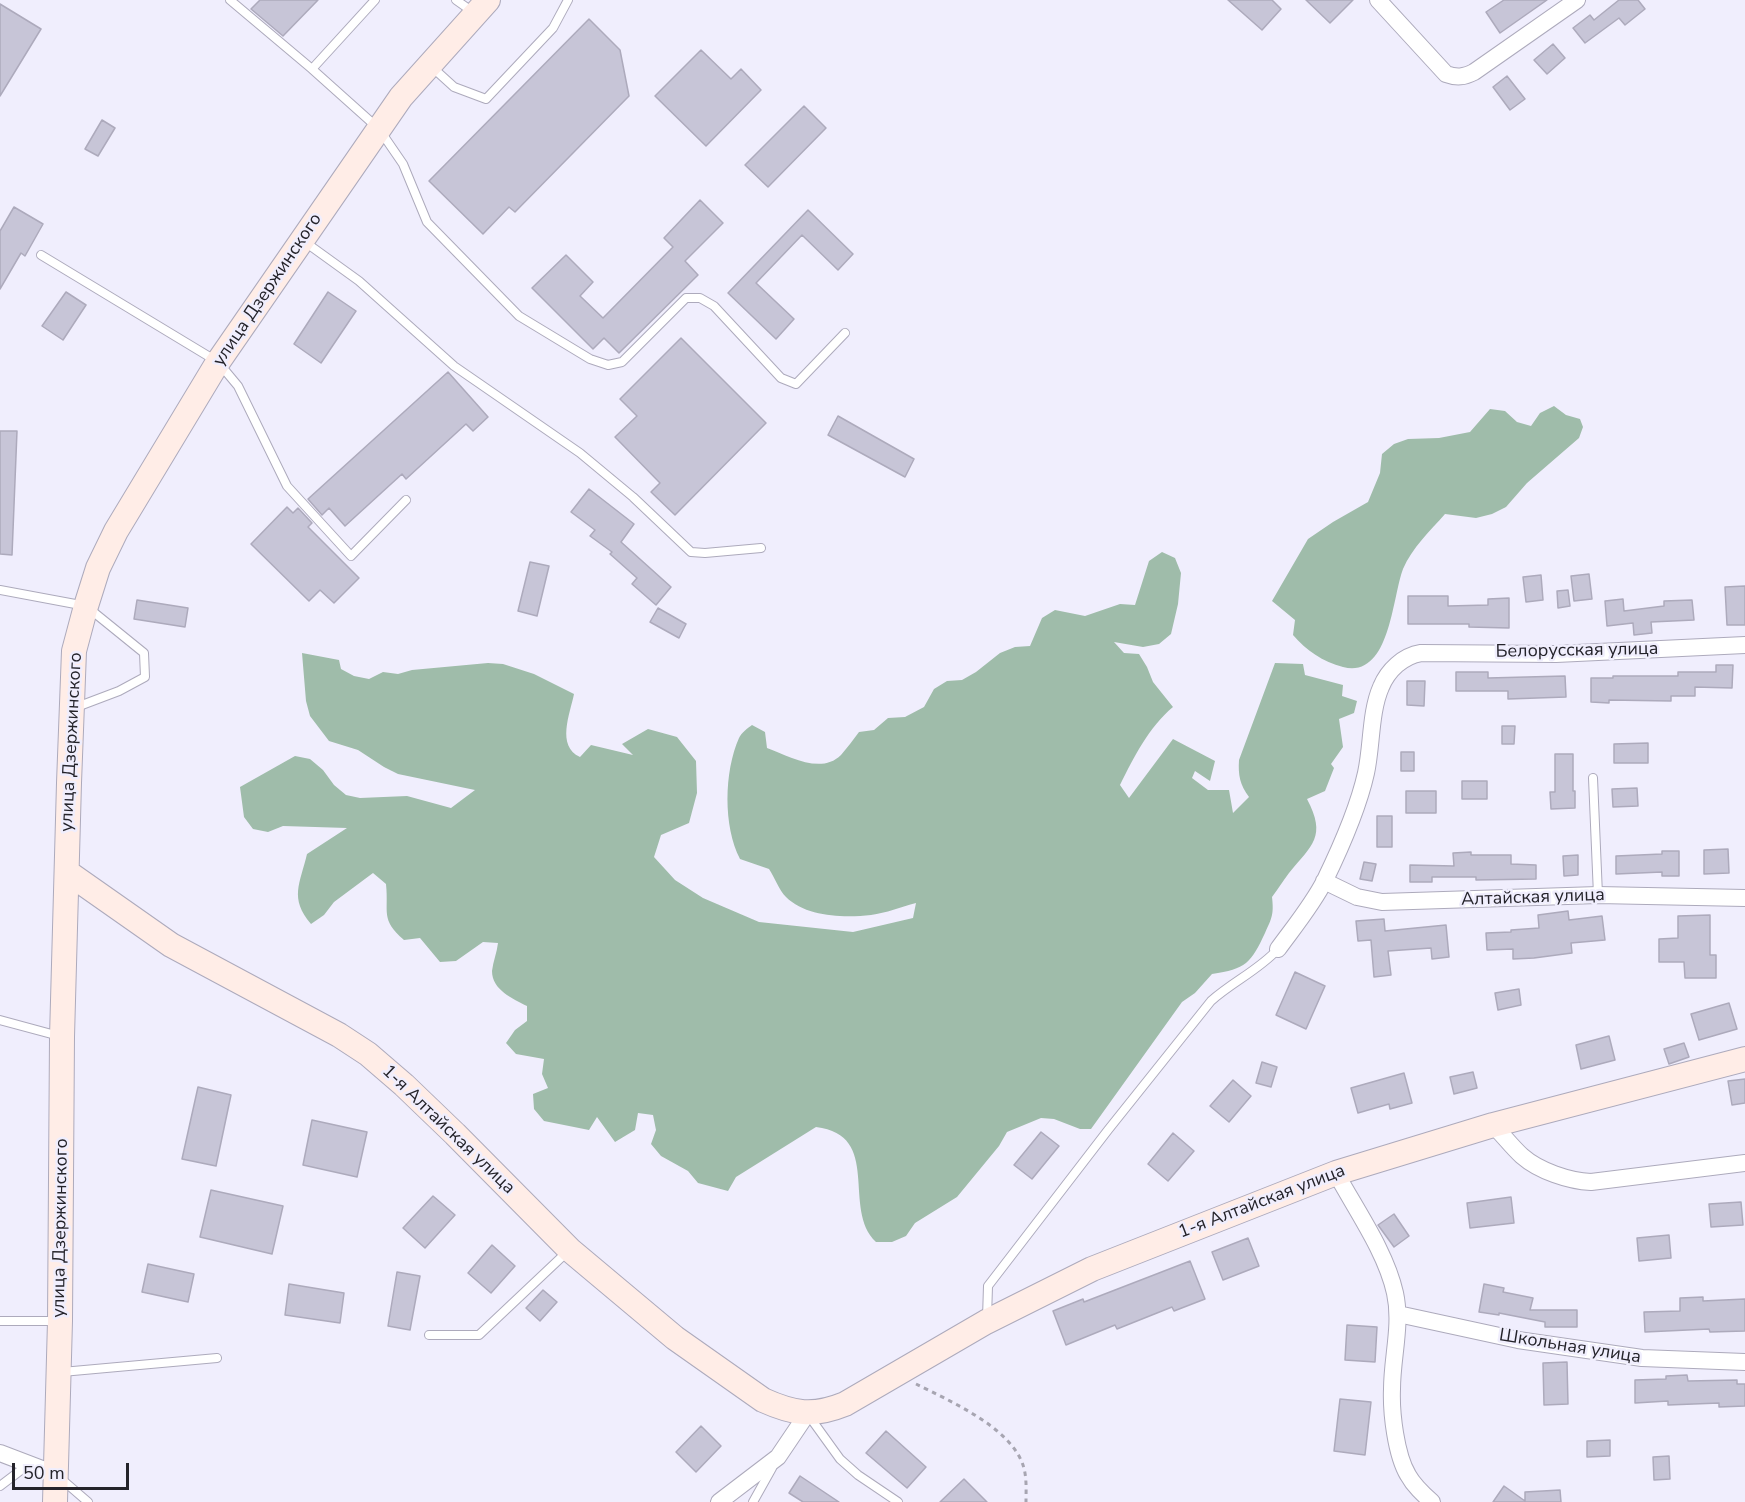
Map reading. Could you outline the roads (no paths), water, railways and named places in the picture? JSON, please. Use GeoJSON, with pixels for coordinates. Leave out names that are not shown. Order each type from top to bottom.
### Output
{"type":"FeatureCollection","features":[{"type":"Feature","properties":{"kind":"street"},"geometry":{"type":"LineString","coordinates":[[1378,0],[1446,74],[1454,77],[1474,72],[1577,0]]}},
{"type":"Feature","properties":{"kind":"street","name":"улица Дзержинского"},"geometry":{"type":"LineString","coordinates":[[55,1502],[60,1321],[62,1037],[74,651],[86,606],[98,568],[116,531],[218,362],[401,98],[430,65],[473,4]]}},
{"type":"Feature","properties":{"kind":"street","name":"Белорусская улица"},"geometry":{"type":"LineString","coordinates":[[1324,881],[1361,791],[1380,688],[1393,669],[1409,655],[1421,653],[1556,654],[1745,645]]}},
{"type":"Feature","properties":{"kind":"street","name":"1-я Алтайская улица"},"geometry":{"type":"LineString","coordinates":[[67,872],[171,945],[339,1035],[368,1054],[456,1134],[570,1250],[675,1338],[763,1400],[777,1407],[807,1414],[829,1411],[845,1404],[986,1322],[1092,1269],[1336,1173],[1493,1125],[1745,1059]]}},
{"type":"Feature","properties":{"kind":"street"},"geometry":{"type":"LineString","coordinates":[[1278,949],[1324,881]]}},
{"type":"Feature","properties":{"kind":"street","name":"Алтайская улица"},"geometry":{"type":"LineString","coordinates":[[1324,881],[1357,897],[1382,902],[1598,895],[1745,898]]}},
{"type":"Feature","properties":{"kind":"street"},"geometry":{"type":"LineString","coordinates":[[1493,1125],[1528,1160],[1580,1182],[1745,1163]]}},
{"type":"Feature","properties":{"kind":"street"},"geometry":{"type":"LineString","coordinates":[[1336,1173],[1384,1260],[1395,1295],[1398,1314],[1392,1390],[1397,1440],[1407,1475],[1432,1502]]}},
{"type":"Feature","properties":{"kind":"street","name":"Школьная улица"},"geometry":{"type":"LineString","coordinates":[[1398,1314],[1518,1340],[1642,1358],[1745,1362]]}},
{"type":"Feature","properties":{"kind":"street"},"geometry":{"type":"LineString","coordinates":[[719,1502],[777,1457],[807,1414]]}},
{"type":"Feature","properties":{"kind":"street"},"geometry":{"type":"LineString","coordinates":[[0,1453],[55,1474]]}},
{"type":"Feature","properties":{"kind":"lane"},"geometry":{"type":"LineString","coordinates":[[230,0],[379,129],[403,164],[427,222],[519,316],[590,359],[608,365],[622,362],[686,298],[700,298],[714,306],[781,378],[796,384],[845,333]]}},
{"type":"Feature","properties":{"kind":"lane"},"geometry":{"type":"LineString","coordinates":[[312,69],[375,0]]}},
{"type":"Feature","properties":{"kind":"lane"},"geometry":{"type":"LineString","coordinates":[[430,65],[454,87],[486,99],[552,28],[568,0]]}},
{"type":"Feature","properties":{"kind":"lane"},"geometry":{"type":"LineString","coordinates":[[302,240],[359,281],[454,366],[580,453],[633,497],[691,552],[761,548]]}},
{"type":"Feature","properties":{"kind":"lane"},"geometry":{"type":"LineString","coordinates":[[41,255],[218,362],[238,386],[287,486],[351,556],[406,500]]}},
{"type":"Feature","properties":{"kind":"lane"},"geometry":{"type":"LineString","coordinates":[[0,590],[86,606],[144,653],[145,677],[119,691],[73,708]]}},
{"type":"Feature","properties":{"kind":"lane"},"geometry":{"type":"LineString","coordinates":[[1593,778],[1598,895]]}},
{"type":"Feature","properties":{"kind":"lane"},"geometry":{"type":"LineString","coordinates":[[986,1322],[988,1286],[1108,1130],[1211,1001],[1223,990],[1267,962],[1278,949]]}},
{"type":"Feature","properties":{"kind":"lane"},"geometry":{"type":"LineString","coordinates":[[0,1020],[62,1037]]}},
{"type":"Feature","properties":{"kind":"lane"},"geometry":{"type":"LineString","coordinates":[[429,1335],[479,1335],[570,1250]]}},
{"type":"Feature","properties":{"kind":"lane"},"geometry":{"type":"LineString","coordinates":[[0,1321],[60,1321]]}},
{"type":"Feature","properties":{"kind":"lane"},"geometry":{"type":"LineString","coordinates":[[58,1372],[217,1358]]}},
{"type":"Feature","properties":{"kind":"lane"},"geometry":{"type":"LineString","coordinates":[[807,1414],[840,1459],[858,1475],[898,1502]]}},
{"type":"Feature","properties":{"kind":"lane"},"geometry":{"type":"LineString","coordinates":[[753,1502],[777,1457]]}},
{"type":"Feature","properties":{"kind":"lane"},"geometry":{"type":"LineString","coordinates":[[0,1486],[29,1464]]}},
{"type":"Feature","properties":{"kind":"lane"},"geometry":{"type":"LineString","coordinates":[[55,1474],[88,1502]]}}]}
